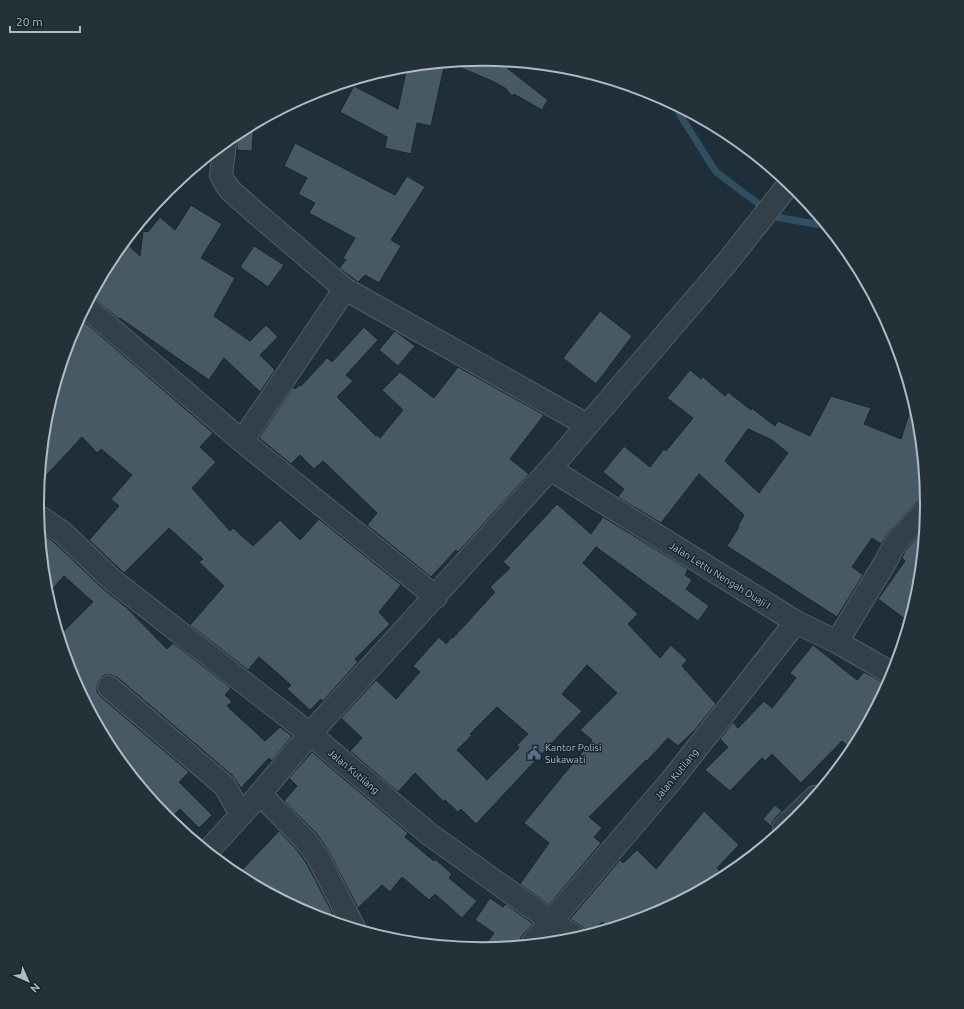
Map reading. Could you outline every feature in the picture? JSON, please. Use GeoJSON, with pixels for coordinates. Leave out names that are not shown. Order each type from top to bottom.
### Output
{"type":"FeatureCollection","features":[{"type":"Feature","properties":{"kind":"street"},"geometry":{"type":"LineString","coordinates":[[224,151],[221,175],[231,191],[346,289],[587,425]]}},
{"type":"Feature","properties":{"kind":"street"},"geometry":{"type":"LineString","coordinates":[[210,848],[260,794],[310,734],[436,597],[550,469],[724,266],[785,189]]}},
{"type":"Feature","properties":{"kind":"street"},"geometry":{"type":"LineString","coordinates":[[242,441],[346,289]]}},
{"type":"Feature","properties":{"kind":"street"},"geometry":{"type":"LineString","coordinates":[[90,310],[242,441],[436,597]]}},
{"type":"Feature","properties":{"kind":"street","name":"Jalan Lettu Nengah Duaji I"},"geometry":{"type":"LineString","coordinates":[[550,469],[796,622],[837,642],[887,671]]}},
{"type":"Feature","properties":{"kind":"street"},"geometry":{"type":"LineString","coordinates":[[837,642],[895,544],[920,517]]}},
{"type":"Feature","properties":{"kind":"street","name":"Jalan Kutilang"},"geometry":{"type":"LineString","coordinates":[[45,520],[62,532],[111,579],[310,734],[429,834],[570,933]]}},
{"type":"Feature","properties":{"kind":"street","name":"Jalan Kutilang"},"geometry":{"type":"LineString","coordinates":[[552,922],[675,776],[796,622]]}},
{"type":"Feature","properties":{"kind":"street"},"geometry":{"type":"LineString","coordinates":[[109,687],[225,786],[241,815]]}},
{"type":"Feature","properties":{"kind":"street"},"geometry":{"type":"LineString","coordinates":[[260,794],[307,842],[314,852],[351,922]]}},
{"type":"Feature","properties":{"kind":"street"},"geometry":{"type":"LineString","coordinates":[[537,939],[552,922]]}},
{"type":"Feature","properties":{"kind":"building"},"geometry":{"type":"Polygon","coordinates":[[[459,67],[505,67],[548,100],[542,110],[514,94],[512,96],[505,88],[459,67]]]}},
{"type":"Feature","properties":{"kind":"building"},"geometry":{"type":"Polygon","coordinates":[[[444,68],[431,126],[417,123],[411,154],[385,148],[387,137],[340,112],[354,86],[398,109],[406,73],[444,68]]]}},
{"type":"Feature","properties":{"kind":"building"},"geometry":{"type":"Polygon","coordinates":[[[253,131],[252,151],[237,150],[237,141],[253,131]]]}},
{"type":"Feature","properties":{"kind":"building"},"geometry":{"type":"Polygon","coordinates":[[[295,143],[395,195],[407,176],[425,187],[391,240],[401,246],[379,283],[365,275],[358,282],[339,268],[346,260],[343,258],[355,238],[309,213],[315,203],[298,194],[307,178],[284,166],[295,143]]]}},
{"type":"Feature","properties":{"kind":"building"},"geometry":{"type":"Polygon","coordinates":[[[191,205],[222,224],[201,258],[235,278],[214,316],[250,341],[266,325],[278,337],[260,355],[275,370],[260,392],[224,358],[209,380],[120,318],[119,319],[95,299],[118,261],[129,246],[140,256],[143,231],[148,232],[160,217],[175,230],[191,205]]]}},
{"type":"Feature","properties":{"kind":"building"},"geometry":{"type":"Polygon","coordinates":[[[254,246],[284,265],[268,287],[240,267],[254,246]]]}},
{"type":"Feature","properties":{"kind":"building"},"geometry":{"type":"Polygon","coordinates":[[[600,311],[632,336],[596,384],[563,358],[600,311]]]}},
{"type":"Feature","properties":{"kind":"building"},"geometry":{"type":"Polygon","coordinates":[[[84,322],[213,433],[200,447],[216,462],[192,488],[230,531],[233,528],[253,546],[280,520],[300,540],[319,519],[401,585],[379,612],[390,624],[355,659],[358,662],[323,701],[321,699],[310,710],[287,689],[291,685],[259,657],[248,670],[190,625],[224,586],[199,562],[203,559],[169,528],[124,573],[89,540],[119,506],[111,499],[132,475],[101,449],[97,453],[82,437],[45,477],[52,419],[59,391],[67,364],[84,322]]]}},
{"type":"Feature","properties":{"kind":"building"},"geometry":{"type":"Polygon","coordinates":[[[364,327],[378,340],[346,375],[353,381],[337,397],[376,436],[377,435],[380,438],[403,410],[382,390],[400,372],[434,398],[458,367],[544,415],[510,459],[529,474],[458,552],[456,550],[431,577],[367,525],[377,513],[323,461],[314,469],[300,455],[291,464],[259,438],[293,387],[295,389],[300,385],[301,386],[327,358],[332,362],[364,327]]]}},
{"type":"Feature","properties":{"kind":"building"},"geometry":{"type":"Polygon","coordinates":[[[395,331],[415,346],[398,366],[379,350],[395,331]]]}},
{"type":"Feature","properties":{"kind":"building"},"geometry":{"type":"Polygon","coordinates":[[[690,370],[701,379],[703,377],[725,396],[728,392],[775,426],[778,421],[810,436],[831,396],[871,408],[864,424],[901,439],[910,411],[916,447],[920,500],[886,536],[881,544],[872,538],[852,567],[863,575],[837,617],[727,546],[739,527],[738,526],[744,515],[699,474],[661,523],[618,497],[624,489],[603,472],[624,446],[650,467],[664,449],[666,451],[693,418],[667,398],[690,370]],[[748,429],[725,461],[759,493],[788,453],[772,440],[748,429]]]}},
{"type":"Feature","properties":{"kind":"building"},"geometry":{"type":"Polygon","coordinates":[[[557,504],[591,534],[603,517],[688,569],[685,575],[692,580],[686,589],[709,606],[698,621],[596,547],[583,563],[638,614],[628,624],[660,658],[671,645],[687,660],[682,666],[716,704],[694,731],[678,746],[668,738],[647,761],[646,760],[589,817],[602,828],[594,837],[601,843],[549,905],[520,884],[549,843],[524,823],[592,740],[580,730],[617,693],[587,665],[562,694],[582,711],[476,824],[461,809],[458,812],[445,800],[444,802],[415,773],[398,792],[350,751],[362,738],[341,718],[376,680],[396,699],[420,672],[413,666],[439,637],[446,644],[495,592],[490,587],[510,568],[503,562],[557,504]],[[497,707],[470,734],[472,735],[457,750],[487,780],[519,748],[517,745],[528,734],[497,707]]]}},
{"type":"Feature","properties":{"kind":"building"},"geometry":{"type":"Polygon","coordinates":[[[45,536],[54,542],[102,588],[127,608],[167,649],[173,643],[231,688],[225,695],[232,702],[227,706],[265,741],[280,727],[292,736],[272,761],[269,758],[241,788],[233,776],[117,677],[104,675],[97,685],[97,692],[101,697],[189,772],[179,782],[212,815],[199,828],[180,809],[174,815],[153,793],[118,748],[89,698],[77,672],[63,632],[93,602],[64,576],[52,589],[45,536]]]}},
{"type":"Feature","properties":{"kind":"building"},"geometry":{"type":"Polygon","coordinates":[[[919,536],[912,590],[905,619],[878,599],[905,561],[902,558],[905,551],[919,536]]]}},
{"type":"Feature","properties":{"kind":"building"},"geometry":{"type":"Polygon","coordinates":[[[813,645],[857,680],[864,672],[882,682],[861,724],[848,746],[842,741],[801,783],[772,754],[765,761],[762,758],[730,791],[705,770],[728,747],[720,739],[733,722],[738,728],[764,701],[772,708],[796,678],[790,673],[813,645]]]}},
{"type":"Feature","properties":{"kind":"building"},"geometry":{"type":"Polygon","coordinates":[[[312,752],[408,833],[405,837],[434,861],[435,859],[452,874],[449,878],[477,901],[462,918],[435,894],[429,900],[402,877],[390,892],[382,885],[358,908],[328,850],[316,833],[284,801],[297,786],[289,778],[312,752]]]}},
{"type":"Feature","properties":{"kind":"building"},"geometry":{"type":"Polygon","coordinates":[[[775,805],[782,811],[775,818],[772,823],[772,827],[763,819],[775,805]]]}},
{"type":"Feature","properties":{"kind":"building"},"geometry":{"type":"Polygon","coordinates":[[[704,811],[739,845],[717,868],[720,870],[713,877],[676,897],[650,909],[605,925],[602,922],[596,928],[585,930],[570,919],[620,860],[623,863],[637,850],[656,869],[704,811]]]}},
{"type":"Feature","properties":{"kind":"building"},"geometry":{"type":"Polygon","coordinates":[[[279,831],[297,850],[307,864],[334,916],[288,897],[241,870],[279,831]]]}},
{"type":"Feature","properties":{"kind":"building"},"geometry":{"type":"Polygon","coordinates":[[[490,898],[503,907],[506,904],[533,924],[521,937],[520,941],[487,942],[494,933],[475,920],[490,898]]]}},
{"type":"Feature","properties":{"kind":"waterway"},"geometry":{"type":"LineString","coordinates":[[679,114],[716,172],[776,217],[818,225]]}},
{"type":"Feature","properties":{"kind":"place","name":"Kantor Polisi Sukawati"},"geometry":{"type":"Point","coordinates":[534,753]}}]}
